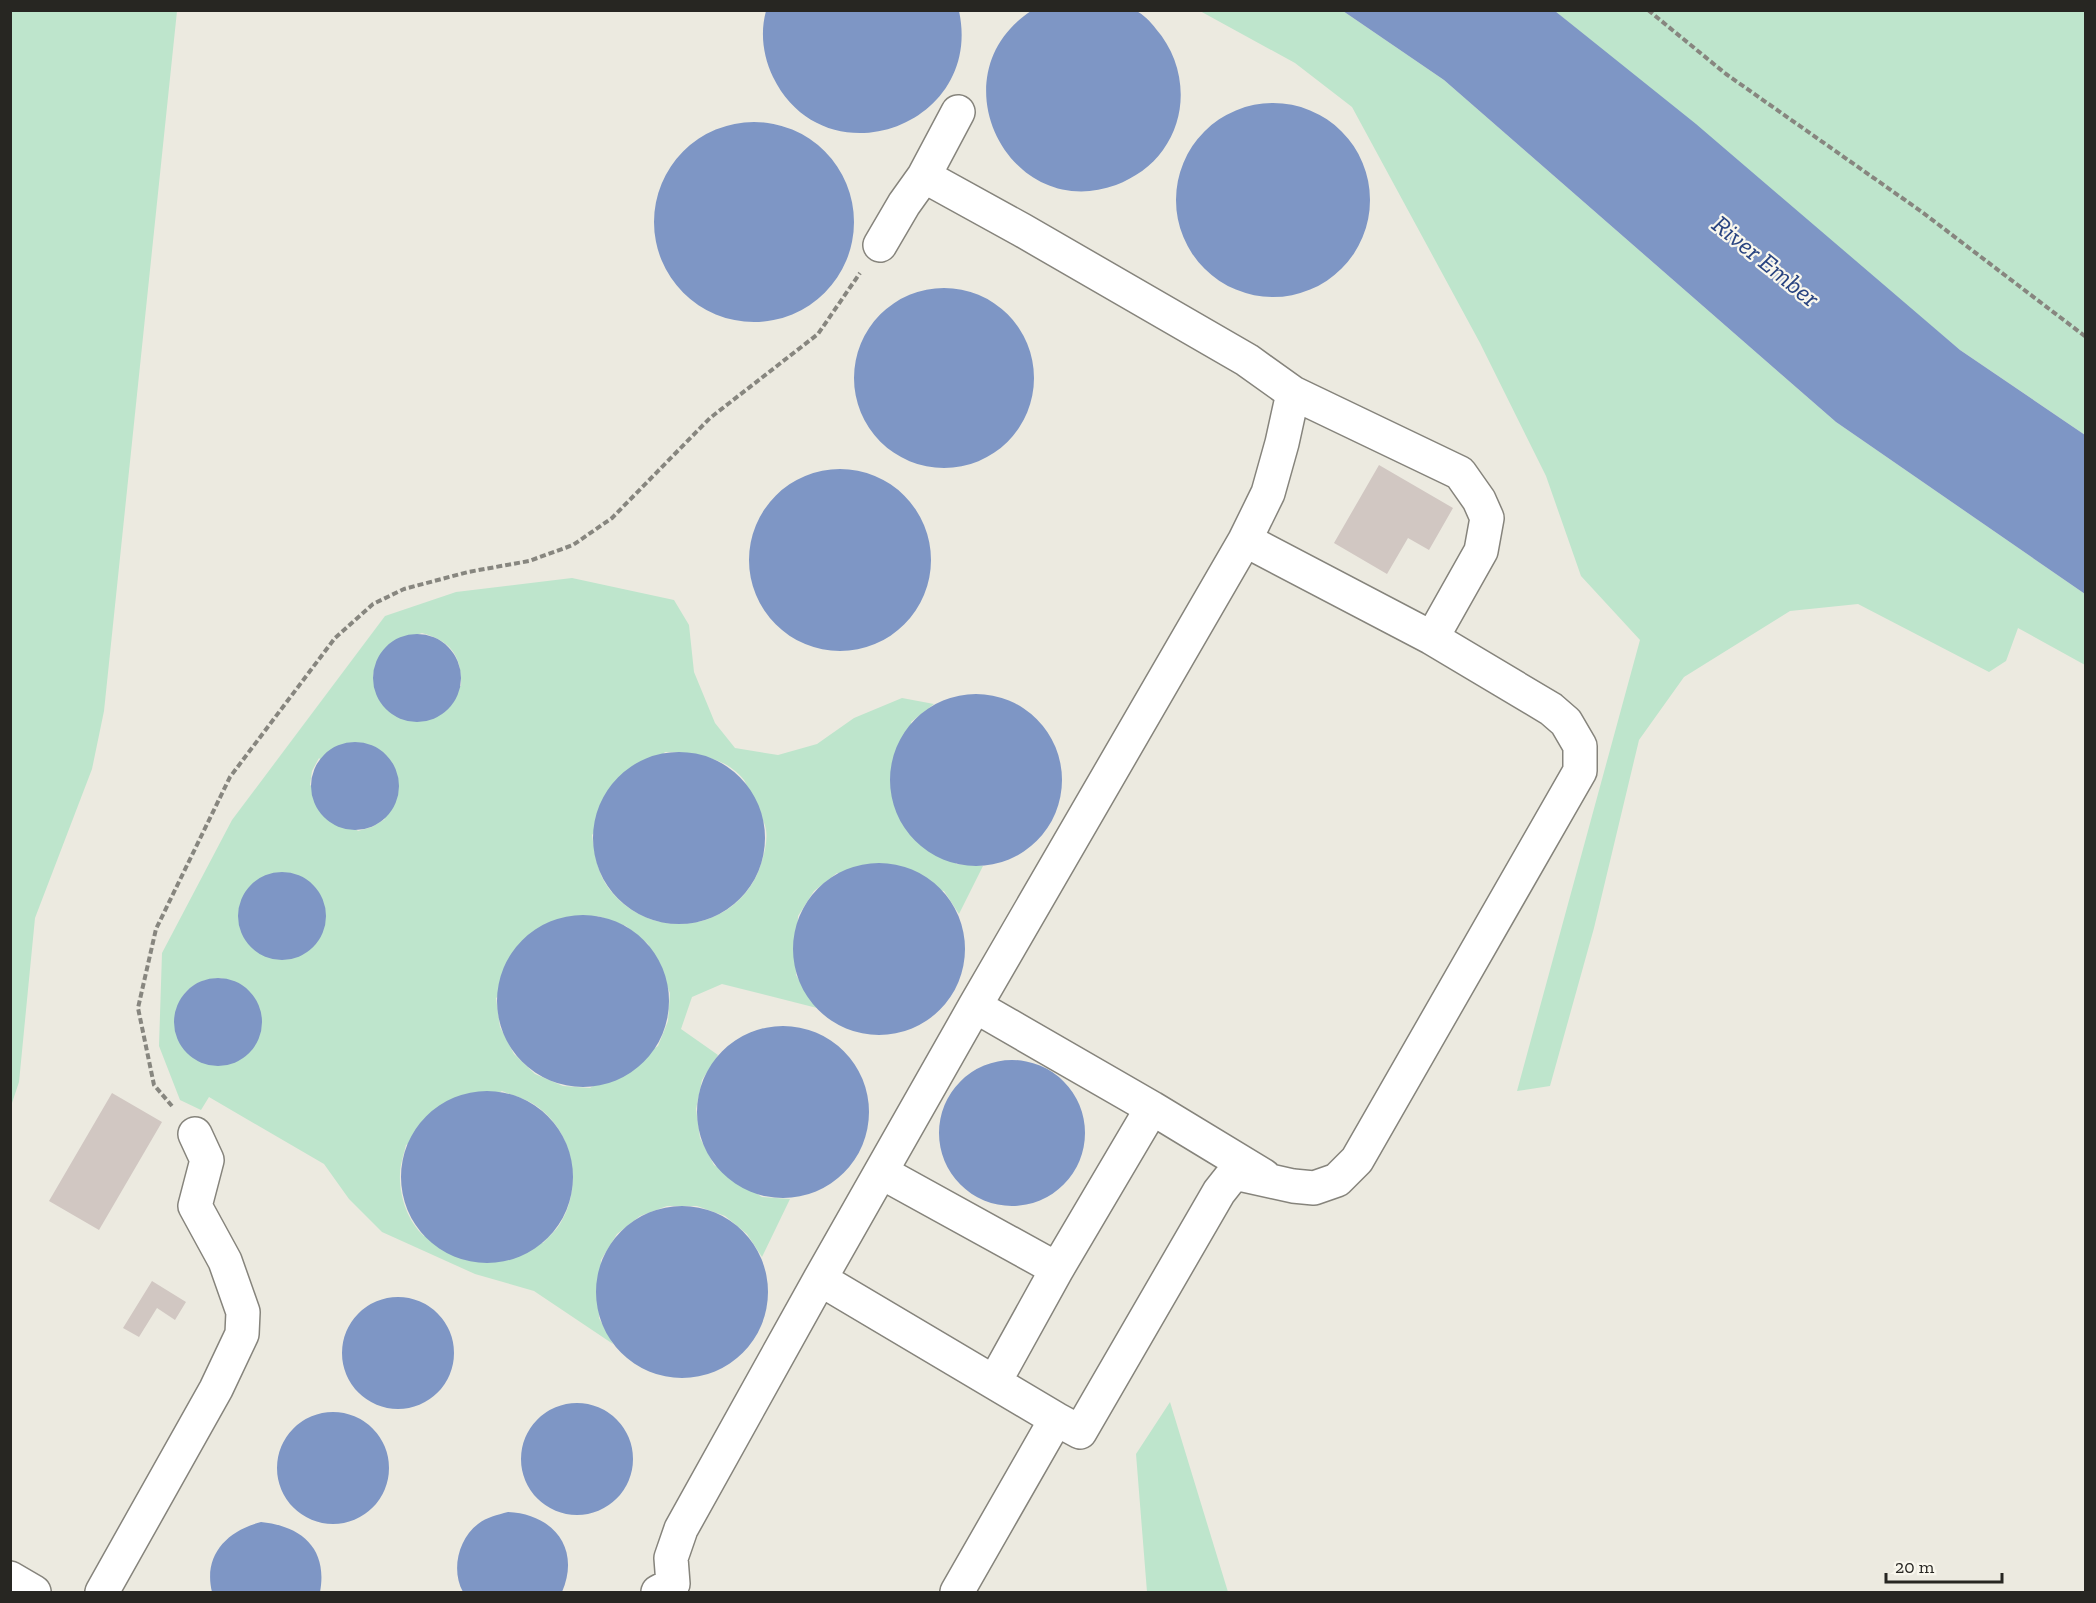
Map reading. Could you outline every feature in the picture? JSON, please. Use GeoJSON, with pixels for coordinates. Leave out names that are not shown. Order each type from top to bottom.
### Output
{"type":"FeatureCollection","features":[{"type":"Feature","properties":{"kind":"lane"},"geometry":{"type":"LineString","coordinates":[[880,245],[904,204],[924,176],[958,112]]}},
{"type":"Feature","properties":{"kind":"lane"},"geometry":{"type":"LineString","coordinates":[[924,176],[1226,348],[1293,393],[1460,473],[1479,501],[1487,519],[1481,551],[1432,638]]}},
{"type":"Feature","properties":{"kind":"lane"},"geometry":{"type":"LineString","coordinates":[[673,1590],[671,1558],[681,1529],[819,1279],[1245,540],[1268,493],[1293,393]]}},
{"type":"Feature","properties":{"kind":"lane"},"geometry":{"type":"LineString","coordinates":[[819,1279],[1080,1432],[1219,1192],[1234,1173],[1293,1186],[1314,1188],[1337,1180],[1357,1160],[1580,771],[1580,746],[1566,722],[1551,709],[1432,638],[1245,540]]}},
{"type":"Feature","properties":{"kind":"lane"},"geometry":{"type":"LineString","coordinates":[[975,1006],[1152,1108],[1270,1180]]}},
{"type":"Feature","properties":{"kind":"lane"},"geometry":{"type":"LineString","coordinates":[[995,1381],[1057,1269],[1152,1108]]}},
{"type":"Feature","properties":{"kind":"lane"},"geometry":{"type":"LineString","coordinates":[[102,1593],[216,1389],[242,1334],[243,1312],[225,1261],[195,1206],[207,1160],[195,1134]]}},
{"type":"Feature","properties":{"kind":"lane"},"geometry":{"type":"LineString","coordinates":[[882,1172],[1057,1269]]}},
{"type":"Feature","properties":{"kind":"lane"},"geometry":{"type":"LineString","coordinates":[[957,1593],[1056,1419]]}},
{"type":"Feature","properties":{"kind":"lane"},"geometry":{"type":"LineString","coordinates":[[10,1578],[34,1593]]}},
{"type":"Feature","properties":{"kind":"path"},"geometry":{"type":"LineString","coordinates":[[1648,10],[1725,74],[1922,212],[2085,337]]}},
{"type":"Feature","properties":{"kind":"path"},"geometry":{"type":"LineString","coordinates":[[195,1134],[154,1085],[138,1008],[156,929],[230,777],[335,638],[373,604],[404,589],[468,572],[529,561],[573,545],[612,518],[710,418],[818,334],[880,245]]}},
{"type":"Feature","properties":{"kind":"green space"},"geometry":{"type":"Polygon","coordinates":[[[11,10],[177,11],[104,711],[92,769],[35,918],[19,1082],[11,1106],[11,10]]]}},
{"type":"Feature","properties":{"kind":"green space"},"geometry":{"type":"Polygon","coordinates":[[[1200,11],[1343,11],[1444,80],[1836,422],[2085,594],[2085,665],[2018,628],[2006,661],[1989,672],[1858,604],[1790,611],[1684,677],[1639,740],[1594,928],[1550,1086],[1517,1091],[1640,640],[1581,576],[1546,476],[1480,343],[1352,107],[1295,63],[1200,11]]]}},
{"type":"Feature","properties":{"kind":"green space"},"geometry":{"type":"Polygon","coordinates":[[[1555,11],[2085,11],[2085,435],[1960,350],[1555,11]]]}},
{"type":"Feature","properties":{"kind":"green space"},"geometry":{"type":"Polygon","coordinates":[[[572,578],[674,600],[689,625],[694,672],[715,723],[735,748],[778,755],[817,744],[854,718],[902,698],[934,704],[911,722],[956,864],[983,866],[959,914],[944,891],[837,873],[814,891],[798,916],[796,975],[817,1008],[722,984],[692,997],[681,1029],[718,1055],[702,1080],[696,1109],[700,1138],[714,1165],[762,1197],[790,1199],[762,1257],[747,1234],[725,1216],[697,1206],[667,1206],[640,1216],[617,1234],[601,1260],[599,1318],[613,1344],[534,1291],[475,1274],[382,1232],[349,1199],[324,1164],[209,1097],[201,1110],[180,1100],[159,1046],[162,953],[232,820],[385,616],[456,592],[572,578]],[[422,633],[395,643],[383,651],[379,657],[373,677],[461,686],[457,658],[453,651],[440,640],[422,633]],[[665,752],[592,835],[597,864],[610,890],[627,907],[647,918],[669,923],[691,923],[712,918],[731,907],[747,891],[759,870],[765,850],[766,830],[747,785],[736,772],[708,757],[665,752]],[[319,758],[312,771],[310,785],[358,831],[372,827],[385,819],[319,758]],[[598,916],[496,998],[500,1027],[514,1054],[535,1074],[563,1086],[590,1088],[658,1046],[668,1021],[670,993],[648,944],[626,926],[598,916]],[[223,978],[212,979],[189,989],[180,1002],[174,1021],[223,978]],[[502,1091],[406,1145],[400,1171],[401,1191],[406,1208],[413,1224],[424,1236],[543,1243],[559,1225],[568,1206],[572,1189],[570,1155],[564,1138],[555,1124],[543,1111],[528,1101],[502,1091]]]}},
{"type":"Feature","properties":{"kind":"green space"},"geometry":{"type":"Polygon","coordinates":[[[1170,1402],[1228,1592],[1147,1592],[1136,1454],[1170,1402]]]}},
{"type":"Feature","properties":{"kind":"water"},"geometry":{"type":"Polygon","coordinates":[[[1133,10],[1147,18],[1166,42],[1178,72],[1180,104],[1177,120],[1172,136],[1163,150],[1154,161],[1136,175],[1116,185],[1078,191],[1044,183],[1017,164],[997,137],[987,104],[988,71],[1002,38],[1031,11],[1133,10]]]}},
{"type":"Feature","properties":{"kind":"water"},"geometry":{"type":"Polygon","coordinates":[[[766,11],[959,11],[960,51],[948,85],[925,110],[895,127],[861,133],[828,128],[797,109],[773,77],[764,44],[763,28],[766,11]]]}},
{"type":"Feature","properties":{"kind":"water","name":"River Ember"},"geometry":{"type":"Polygon","coordinates":[[[1343,11],[1555,11],[1696,124],[1960,350],[2085,435],[2085,594],[1836,422],[1444,80],[1343,11]]]}},
{"type":"Feature","properties":{"kind":"water"},"geometry":{"type":"Polygon","coordinates":[[[1273,103],[1301,107],[1319,115],[1334,125],[1348,139],[1366,172],[1370,200],[1366,228],[1358,246],[1348,261],[1334,275],[1301,293],[1273,297],[1245,293],[1227,285],[1212,275],[1198,261],[1180,228],[1176,200],[1180,172],[1188,154],[1198,139],[1212,125],[1245,107],[1273,103]]]}},
{"type":"Feature","properties":{"kind":"water"},"geometry":{"type":"Polygon","coordinates":[[[744,122],[764,122],[792,129],[825,151],[847,184],[854,212],[854,232],[847,260],[825,293],[792,315],[764,322],[744,322],[716,315],[698,305],[677,286],[658,251],[654,232],[654,212],[661,184],[671,166],[690,145],[725,126],[744,122]]]}},
{"type":"Feature","properties":{"kind":"water"},"geometry":{"type":"Polygon","coordinates":[[[944,288],[962,289],[979,294],[1008,314],[1028,343],[1033,360],[1033,396],[1028,413],[1008,442],[979,462],[962,467],[944,468],[926,467],[909,462],[880,442],[860,413],[855,396],[854,378],[855,360],[860,343],[880,314],[909,294],[926,289],[944,288]]]}},
{"type":"Feature","properties":{"kind":"water"},"geometry":{"type":"Polygon","coordinates":[[[840,469],[858,470],[875,476],[891,484],[905,495],[916,509],[924,525],[930,542],[930,578],[924,595],[916,611],[905,625],[891,636],[875,644],[858,650],[840,651],[822,650],[805,644],[789,636],[775,625],[764,611],[756,595],[750,578],[749,560],[750,542],[756,525],[764,509],[775,495],[789,484],[805,476],[822,470],[840,469]]]}},
{"type":"Feature","properties":{"kind":"water"},"geometry":{"type":"Polygon","coordinates":[[[417,634],[442,641],[454,653],[461,678],[454,703],[442,715],[417,722],[392,715],[380,703],[373,678],[380,653],[392,641],[417,634]]]}},
{"type":"Feature","properties":{"kind":"water"},"geometry":{"type":"Polygon","coordinates":[[[976,694],[1009,700],[1024,708],[1037,719],[1048,732],[1056,747],[1062,780],[1056,813],[1048,828],[1037,841],[1024,852],[1009,860],[976,866],[943,860],[928,852],[915,841],[904,828],[896,813],[890,780],[896,747],[904,732],[915,719],[928,708],[943,700],[976,694]]]}},
{"type":"Feature","properties":{"kind":"water"},"geometry":{"type":"Polygon","coordinates":[[[346,742],[364,742],[380,749],[392,761],[399,777],[399,795],[392,811],[380,823],[364,830],[346,830],[330,823],[318,811],[311,795],[311,777],[318,761],[330,749],[346,742]]]}},
{"type":"Feature","properties":{"kind":"water"},"geometry":{"type":"Polygon","coordinates":[[[679,752],[712,758],[727,766],[740,777],[751,790],[759,805],[765,838],[759,871],[751,886],[740,899],[727,910],[712,918],[679,924],[646,918],[631,910],[618,899],[607,886],[599,871],[593,838],[599,805],[607,790],[618,777],[631,766],[646,758],[679,752]]]}},
{"type":"Feature","properties":{"kind":"water"},"geometry":{"type":"Polygon","coordinates":[[[879,863],[912,869],[927,877],[940,888],[951,901],[959,916],[965,949],[959,982],[951,997],[940,1010],[927,1021],[912,1029],[879,1035],[846,1029],[831,1021],[818,1010],[807,997],[799,982],[793,949],[799,916],[807,901],[818,888],[831,877],[846,869],[879,863]]]}},
{"type":"Feature","properties":{"kind":"water"},"geometry":{"type":"Polygon","coordinates":[[[273,872],[291,872],[307,879],[319,891],[326,907],[326,925],[319,941],[307,953],[291,960],[273,960],[257,953],[245,941],[238,925],[238,907],[245,891],[257,879],[273,872]]]}},
{"type":"Feature","properties":{"kind":"water"},"geometry":{"type":"Polygon","coordinates":[[[583,915],[600,916],[616,921],[631,929],[644,940],[655,953],[663,968],[668,984],[668,1018],[663,1034],[655,1049],[644,1062],[631,1073],[616,1081],[600,1086],[583,1087],[566,1086],[550,1081],[535,1073],[522,1062],[511,1049],[503,1034],[498,1018],[497,1001],[498,984],[503,968],[511,953],[522,940],[535,929],[550,921],[566,916],[583,915]]]}},
{"type":"Feature","properties":{"kind":"water"},"geometry":{"type":"Polygon","coordinates":[[[218,978],[243,985],[255,997],[262,1022],[255,1047],[243,1059],[218,1066],[193,1059],[181,1047],[174,1022],[181,997],[193,985],[218,978]]]}},
{"type":"Feature","properties":{"kind":"water"},"geometry":{"type":"Polygon","coordinates":[[[783,1026],[816,1032],[831,1040],[844,1051],[855,1064],[863,1079],[869,1112],[863,1145],[855,1160],[844,1173],[831,1184],[816,1192],[783,1198],[750,1192],[735,1184],[722,1173],[711,1160],[703,1145],[697,1112],[703,1079],[711,1064],[722,1051],[735,1040],[750,1032],[783,1026]]]}},
{"type":"Feature","properties":{"kind":"water"},"geometry":{"type":"Polygon","coordinates":[[[1012,1060],[1040,1065],[1064,1081],[1080,1105],[1085,1133],[1080,1161],[1064,1185],[1040,1201],[1012,1206],[984,1201],[960,1185],[944,1161],[939,1133],[944,1105],[960,1081],[984,1065],[1012,1060]]]}},
{"type":"Feature","properties":{"kind":"water"},"geometry":{"type":"Polygon","coordinates":[[[487,1091],[504,1092],[520,1097],[535,1105],[548,1116],[559,1129],[567,1144],[572,1160],[572,1194],[567,1210],[559,1225],[548,1238],[535,1249],[520,1257],[504,1262],[487,1263],[470,1262],[454,1257],[439,1249],[426,1238],[415,1225],[407,1210],[402,1194],[401,1177],[402,1160],[407,1144],[415,1129],[426,1116],[439,1105],[454,1097],[470,1092],[487,1091]]]}},
{"type":"Feature","properties":{"kind":"water"},"geometry":{"type":"Polygon","coordinates":[[[682,1206],[715,1212],[730,1220],[743,1231],[754,1244],[762,1259],[768,1292],[762,1325],[754,1340],[743,1353],[730,1364],[715,1372],[682,1378],[649,1372],[634,1364],[621,1353],[610,1340],[602,1325],[596,1292],[602,1259],[610,1244],[621,1231],[634,1220],[649,1212],[682,1206]]]}},
{"type":"Feature","properties":{"kind":"water"},"geometry":{"type":"Polygon","coordinates":[[[398,1297],[419,1302],[437,1314],[449,1332],[454,1353],[449,1374],[437,1392],[419,1404],[398,1409],[377,1404],[359,1392],[347,1374],[342,1353],[347,1332],[359,1314],[377,1302],[398,1297]]]}},
{"type":"Feature","properties":{"kind":"water"},"geometry":{"type":"Polygon","coordinates":[[[577,1403],[598,1408],[616,1420],[628,1438],[633,1459],[628,1480],[616,1498],[598,1510],[577,1515],[556,1510],[538,1498],[526,1480],[521,1459],[526,1438],[538,1420],[556,1408],[577,1403]]]}},
{"type":"Feature","properties":{"kind":"water"},"geometry":{"type":"Polygon","coordinates":[[[333,1412],[354,1417],[372,1429],[384,1447],[389,1468],[384,1489],[372,1507],[354,1519],[333,1524],[312,1519],[294,1507],[282,1489],[277,1468],[282,1447],[294,1429],[312,1417],[333,1412]]]}},
{"type":"Feature","properties":{"kind":"water"},"geometry":{"type":"Polygon","coordinates":[[[508,1512],[538,1519],[559,1536],[568,1561],[567,1576],[562,1592],[463,1592],[457,1575],[457,1565],[461,1547],[466,1538],[471,1530],[481,1522],[492,1516],[508,1512]]]}},
{"type":"Feature","properties":{"kind":"water"},"geometry":{"type":"Polygon","coordinates":[[[261,1522],[289,1529],[309,1542],[320,1563],[320,1592],[212,1592],[211,1567],[220,1546],[238,1532],[261,1522]]]}},
{"type":"Feature","properties":{"kind":"building"},"geometry":{"type":"Polygon","coordinates":[[[1379,465],[1453,508],[1429,550],[1408,538],[1387,574],[1334,543],[1379,465]]]}},
{"type":"Feature","properties":{"kind":"building"},"geometry":{"type":"Polygon","coordinates":[[[112,1093],[162,1122],[99,1230],[49,1201],[112,1093]]]}},
{"type":"Feature","properties":{"kind":"building"},"geometry":{"type":"Polygon","coordinates":[[[152,1281],[186,1302],[175,1320],[157,1308],[139,1337],[123,1328],[152,1281]]]}}]}
